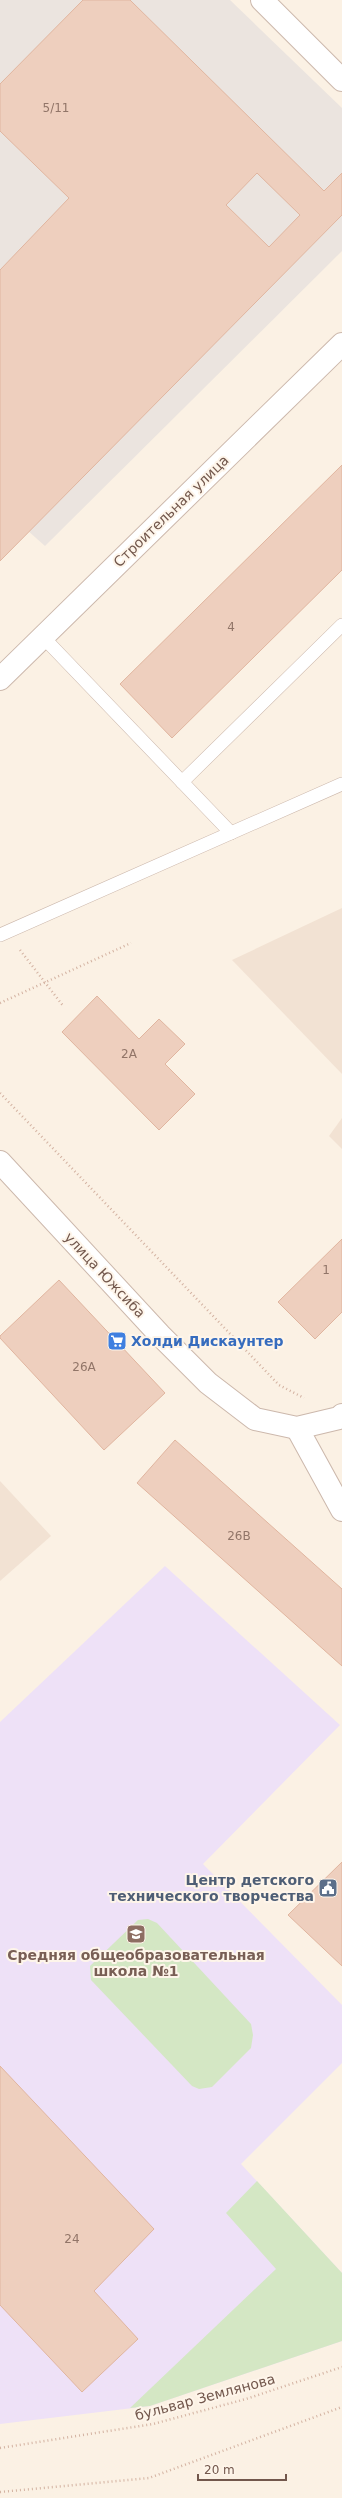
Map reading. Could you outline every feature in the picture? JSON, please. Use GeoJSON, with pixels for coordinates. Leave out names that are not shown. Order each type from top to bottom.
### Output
{"type":"FeatureCollection","features":[{"type":"Feature","properties":{"kind":"street"},"geometry":{"type":"LineString","coordinates":[[262,0],[342,80]]}},
{"type":"Feature","properties":{"kind":"street","name":"Строительная улица"},"geometry":{"type":"LineString","coordinates":[[0,679],[342,344]]}},
{"type":"Feature","properties":{"kind":"street","name":"улица Южсиба"},"geometry":{"type":"LineString","coordinates":[[0,1162],[160,1335],[208,1383],[255,1419],[297,1428],[340,1416]]}},
{"type":"Feature","properties":{"kind":"street"},"geometry":{"type":"LineString","coordinates":[[297,1428],[342,1510]]}},
{"type":"Feature","properties":{"kind":"lane"},"geometry":{"type":"LineString","coordinates":[[182,782],[342,625]]}},
{"type":"Feature","properties":{"kind":"lane"},"geometry":{"type":"LineString","coordinates":[[43,637],[232,833]]}},
{"type":"Feature","properties":{"kind":"lane"},"geometry":{"type":"LineString","coordinates":[[3,933],[342,784]]}},
{"type":"Feature","properties":{"kind":"path"},"geometry":{"type":"LineString","coordinates":[[3,933],[64,1007]]}},
{"type":"Feature","properties":{"kind":"path"},"geometry":{"type":"LineString","coordinates":[[0,1003],[131,943]]}},
{"type":"Feature","properties":{"kind":"path"},"geometry":{"type":"LineString","coordinates":[[0,1093],[279,1385],[340,1416]]}},
{"type":"Feature","properties":{"kind":"path","name":"бульвар Землянова"},"geometry":{"type":"LineString","coordinates":[[0,2448],[153,2424],[246,2399],[342,2367]]}},
{"type":"Feature","properties":{"kind":"path"},"geometry":{"type":"LineString","coordinates":[[0,2492],[149,2478],[342,2407]]}},
{"type":"Feature","properties":{"kind":"shaded area"},"geometry":{"type":"Polygon","coordinates":[[[0,0],[230,0],[342,108],[342,251],[45,546],[0,506],[0,0]]]}},
{"type":"Feature","properties":{"kind":"shaded area"},"geometry":{"type":"Polygon","coordinates":[[[342,908],[342,1074],[232,960],[342,908]]]}},
{"type":"Feature","properties":{"kind":"shaded area"},"geometry":{"type":"Polygon","coordinates":[[[342,1118],[342,1149],[329,1136],[342,1118]]]}},
{"type":"Feature","properties":{"kind":"shaded area"},"geometry":{"type":"Polygon","coordinates":[[[0,1481],[51,1536],[0,1581],[0,1481]]]}},
{"type":"Feature","properties":{"kind":"shaded area","name":"Средняя общеобразовательная школа №1"},"geometry":{"type":"Polygon","coordinates":[[[165,1566],[340,1725],[203,1864],[342,2005],[342,2063],[241,2164],[342,2273],[342,2341],[150,2406],[0,2424],[0,1722],[165,1566]]]}},
{"type":"Feature","properties":{"kind":"green space"},"geometry":{"type":"Polygon","coordinates":[[[148,1919],[157,1923],[251,2024],[253,2035],[251,2048],[212,2087],[199,2089],[192,2086],[91,1980],[90,1966],[138,1920],[148,1919]]]}},
{"type":"Feature","properties":{"kind":"green space"},"geometry":{"type":"Polygon","coordinates":[[[257,2181],[342,2273],[342,2341],[150,2406],[130,2408],[276,2269],[226,2213],[257,2181]]]}},
{"type":"Feature","properties":{"kind":"building"},"geometry":{"type":"Polygon","coordinates":[[[83,0],[130,0],[324,191],[342,173],[342,215],[0,561],[0,270],[69,198],[0,131],[0,84],[83,0]],[[257,173],[226,205],[269,247],[300,215],[257,173]]]}},
{"type":"Feature","properties":{"kind":"building"},"geometry":{"type":"Polygon","coordinates":[[[342,465],[342,570],[172,738],[120,684],[342,465]]]}},
{"type":"Feature","properties":{"kind":"building"},"geometry":{"type":"Polygon","coordinates":[[[97,996],[139,1039],[159,1019],[185,1044],[165,1064],[195,1094],[159,1130],[62,1032],[97,996]]]}},
{"type":"Feature","properties":{"kind":"building"},"geometry":{"type":"Polygon","coordinates":[[[342,1239],[342,1312],[315,1339],[278,1302],[342,1239]]]}},
{"type":"Feature","properties":{"kind":"building"},"geometry":{"type":"Polygon","coordinates":[[[59,1280],[165,1393],[104,1450],[0,1338],[0,1336],[59,1280]]]}},
{"type":"Feature","properties":{"kind":"building"},"geometry":{"type":"Polygon","coordinates":[[[175,1440],[342,1589],[342,1666],[137,1483],[175,1440]]]}},
{"type":"Feature","properties":{"kind":"building","name":"Центр детского технического творчества"},"geometry":{"type":"Polygon","coordinates":[[[342,1862],[342,1966],[288,1915],[342,1862]]]}},
{"type":"Feature","properties":{"kind":"building"},"geometry":{"type":"Polygon","coordinates":[[[0,2066],[154,2229],[94,2291],[138,2339],[82,2392],[0,2305],[0,2066]]]}},
{"type":"Feature","properties":{"kind":"place","name":"Холди Дискаунтер"},"geometry":{"type":"Point","coordinates":[117,1341]}},
{"type":"Feature","properties":{"kind":"place","name":"Центр детского технического творчества"},"geometry":{"type":"Point","coordinates":[328,1888]}},
{"type":"Feature","properties":{"kind":"place","name":"Средняя общеобразовательная школа №1"},"geometry":{"type":"Point","coordinates":[136,1934]}}]}
